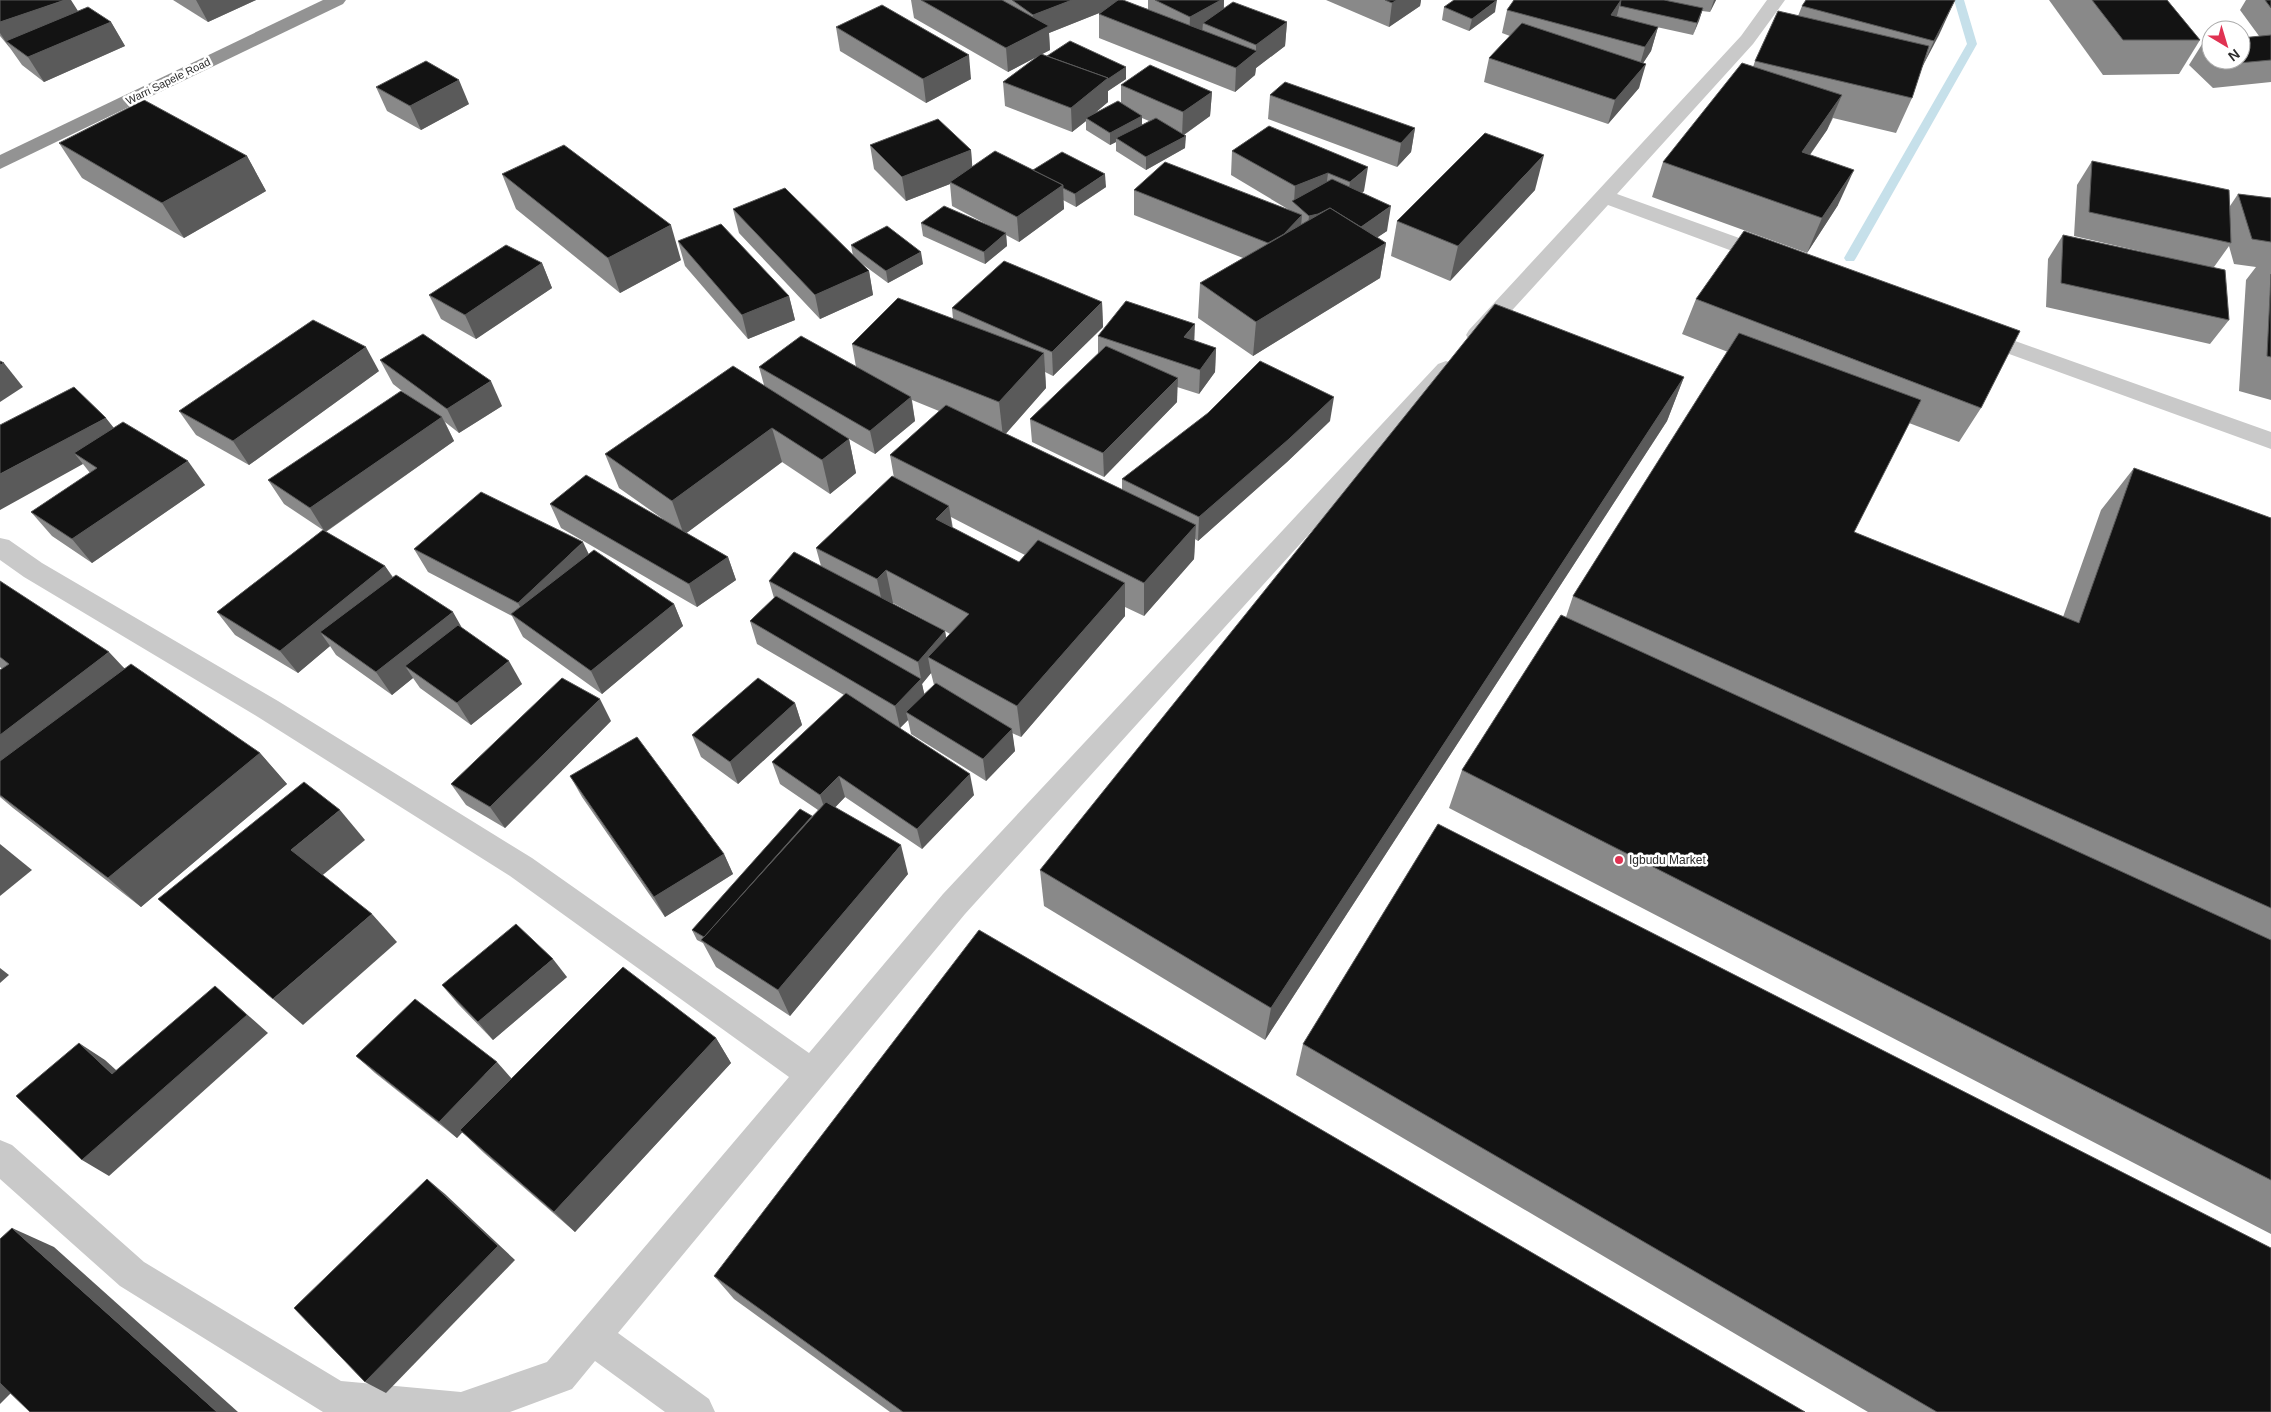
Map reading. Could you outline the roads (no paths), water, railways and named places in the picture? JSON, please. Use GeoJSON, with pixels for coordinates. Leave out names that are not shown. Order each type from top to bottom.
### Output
{"type":"FeatureCollection","features":[{"type":"Feature","properties":{"kind":"highway","name":"Warri Sapele Road"},"geometry":{"type":"LineString","coordinates":[[0,163],[337,0]]}},
{"type":"Feature","properties":{"kind":"street"},"geometry":{"type":"LineString","coordinates":[[0,1157],[132,1274],[336,1399],[461,1411],[559,1376],[593,1338],[954,904],[1605,197],[1746,40],[1776,0]]}},
{"type":"Feature","properties":{"kind":"street"},"geometry":{"type":"LineString","coordinates":[[1605,197],[1792,265]]}},
{"type":"Feature","properties":{"kind":"street"},"geometry":{"type":"LineString","coordinates":[[1958,328],[2271,441]]}},
{"type":"Feature","properties":{"kind":"street"},"geometry":{"type":"LineString","coordinates":[[0,547],[34,570],[268,709],[521,866],[812,1074]]}},
{"type":"Feature","properties":{"kind":"street"},"geometry":{"type":"LineString","coordinates":[[593,1338],[696,1412]]}},
{"type":"Feature","properties":{"kind":"waterway"},"geometry":{"type":"LineString","coordinates":[[1850,258],[1972,44],[1959,0]]}},
{"type":"Feature","properties":{"kind":"place","name":"Igbudu Market"},"geometry":{"type":"Point","coordinates":[1619,860]}}]}
